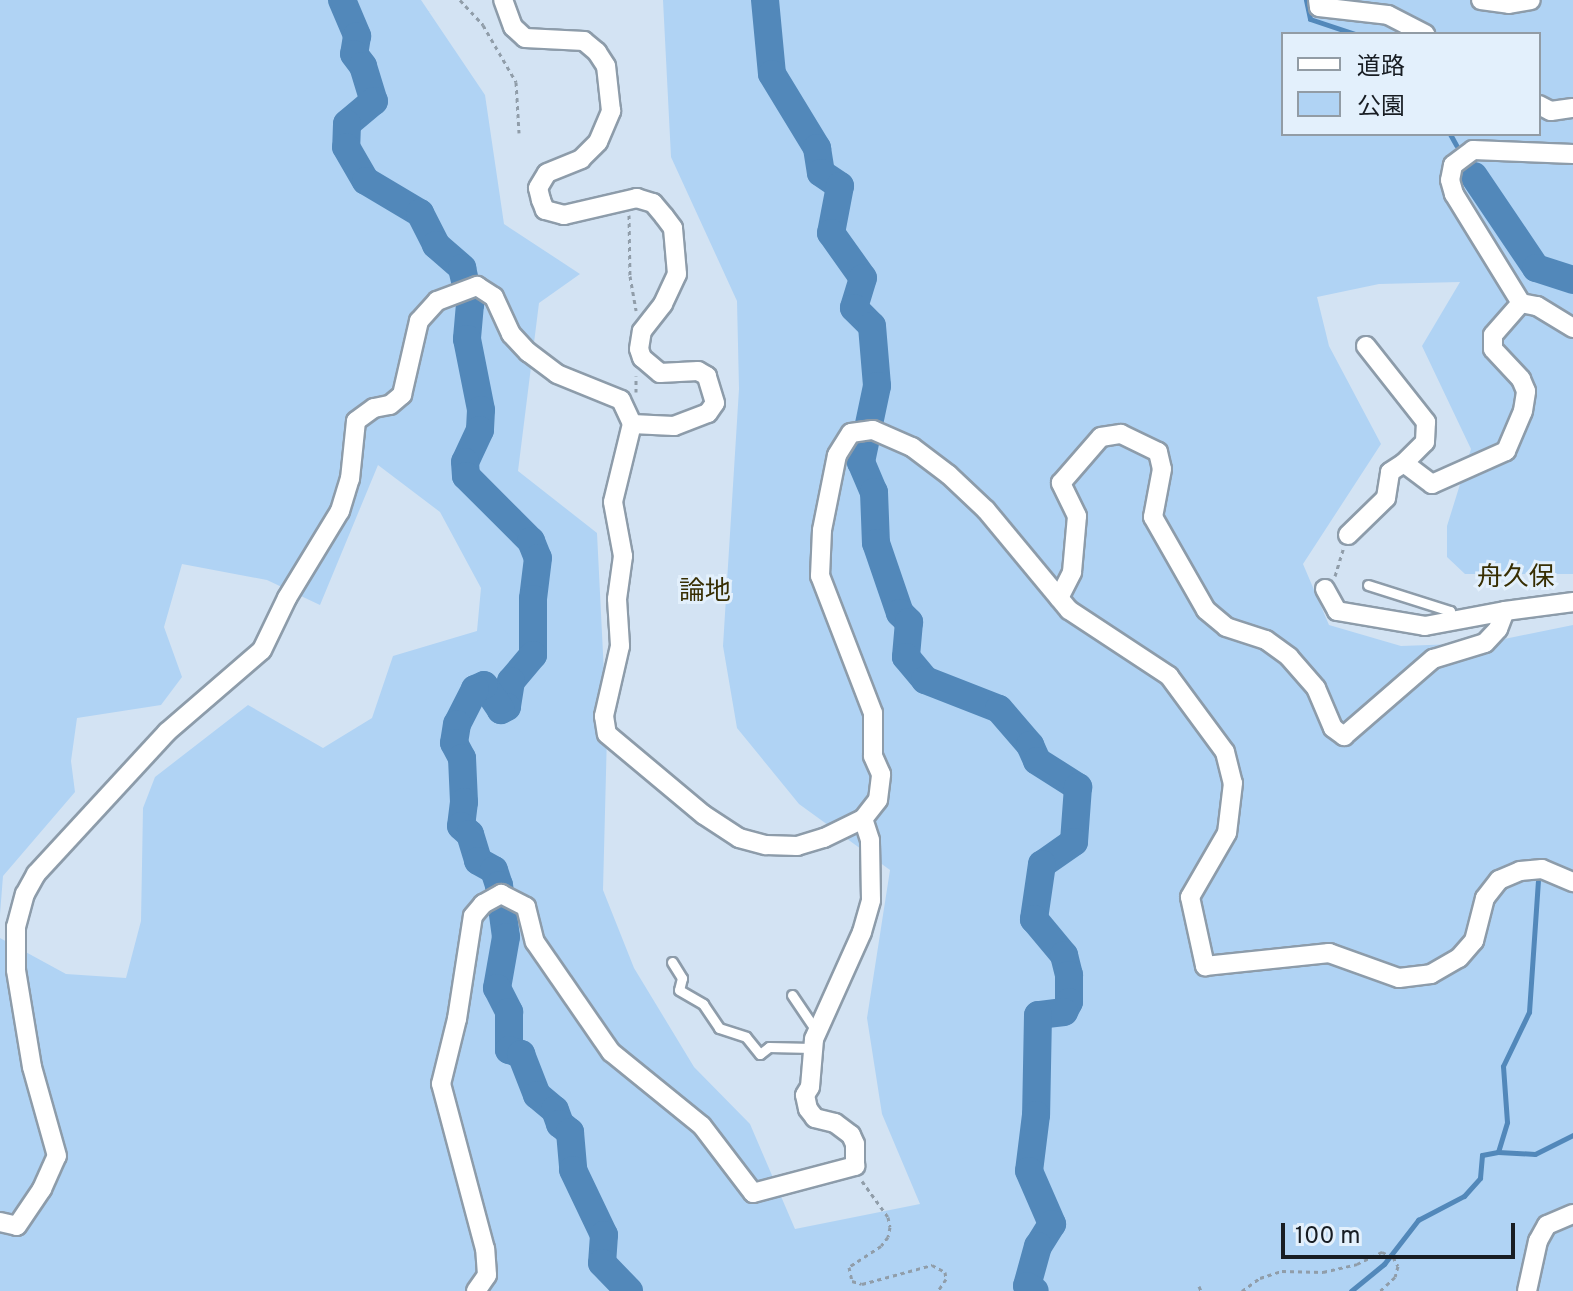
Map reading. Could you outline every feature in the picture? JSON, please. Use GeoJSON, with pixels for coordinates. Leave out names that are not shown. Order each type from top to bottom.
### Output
{"type":"FeatureCollection","features":[{"type":"Feature","properties":{"kind":"street"},"geometry":{"type":"LineString","coordinates":[[503,0],[513,27],[525,38],[584,41],[597,52],[606,66],[611,111],[598,142],[581,159],[547,173],[538,188],[545,210],[564,215],[630,199],[653,203],[673,228],[677,274],[660,307],[642,331],[639,349],[642,358],[660,373],[698,371],[707,376],[715,403],[708,413],[674,426],[632,424]]}},
{"type":"Feature","properties":{"kind":"street"},"geometry":{"type":"LineString","coordinates":[[1318,0],[1319,7],[1388,15],[1421,32]]}},
{"type":"Feature","properties":{"kind":"street"},"geometry":{"type":"LineString","coordinates":[[1481,0],[1509,4],[1531,0]]}},
{"type":"Feature","properties":{"kind":"street"},"geometry":{"type":"LineString","coordinates":[[1541,106],[1551,111],[1573,108]]}},
{"type":"Feature","properties":{"kind":"street"},"geometry":{"type":"LineString","coordinates":[[1573,154],[1473,150],[1453,165],[1450,180],[1454,194],[1521,303],[1537,306],[1573,328]]}},
{"type":"Feature","properties":{"kind":"street"},"geometry":{"type":"LineString","coordinates":[[0,1222],[17,1226],[42,1189],[57,1156],[32,1067],[16,970],[16,927],[25,894],[36,874],[167,732],[262,650],[287,598],[340,511],[350,479],[356,421],[374,408],[390,405],[402,395],[419,321],[437,301],[467,287],[486,289],[494,297],[511,334],[528,352],[557,374],[621,400],[632,424],[613,502],[623,556],[617,599],[620,646],[604,716],[607,734],[704,815],[739,838],[766,845],[797,846],[824,838],[863,819],[878,800],[881,785],[873,756],[873,713],[820,576],[833,469],[844,441],[860,429],[873,430],[925,455],[986,510],[1069,610],[1169,676],[1225,752],[1233,783],[1227,833],[1190,897],[1205,966],[1329,953],[1399,978],[1431,974],[1459,958],[1474,941],[1485,898],[1499,880],[1520,871],[1542,869],[1573,882]]}},
{"type":"Feature","properties":{"kind":"street"},"geometry":{"type":"LineString","coordinates":[[1404,463],[1432,484],[1506,451],[1523,411],[1526,391],[1521,379],[1493,349],[1493,335],[1521,303]]}},
{"type":"Feature","properties":{"kind":"street"},"geometry":{"type":"LineString","coordinates":[[1348,535],[1386,498],[1390,472],[1425,442],[1426,422],[1366,346]]}},
{"type":"Feature","properties":{"kind":"street"},"geometry":{"type":"LineString","coordinates":[[1059,598],[1072,572],[1077,516],[1061,483],[1101,437],[1121,434],[1158,452],[1162,469],[1153,517],[1206,610],[1226,627],[1266,640],[1289,657],[1316,688],[1333,728],[1344,736],[1433,659],[1485,643],[1498,629],[1505,611]]}},
{"type":"Feature","properties":{"kind":"street"},"geometry":{"type":"LineString","coordinates":[[1325,589],[1337,611],[1425,626],[1573,602]]}},
{"type":"Feature","properties":{"kind":"street"},"geometry":{"type":"LineString","coordinates":[[476,1291],[487,1275],[485,1249],[441,1084],[457,1019],[473,916],[490,898],[501,894],[526,907],[535,942],[611,1052],[702,1126],[753,1193],[855,1166],[855,1144],[851,1135],[835,1123],[815,1118],[806,1104],[805,1095],[810,1087],[814,1040],[867,917],[871,900],[870,840],[863,819]]}},
{"type":"Feature","properties":{"kind":"street"},"geometry":{"type":"LineString","coordinates":[[1527,1291],[1538,1241],[1547,1225],[1573,1214]]}},
{"type":"Feature","properties":{"kind":"lane"},"geometry":{"type":"LineString","coordinates":[[1368,585],[1450,611],[1452,621]]}},
{"type":"Feature","properties":{"kind":"lane"},"geometry":{"type":"LineString","coordinates":[[672,962],[682,978],[679,990],[703,1004],[719,1028],[746,1037],[760,1054],[769,1047],[814,1040],[792,995]]}},
{"type":"Feature","properties":{"kind":"path"},"geometry":{"type":"LineString","coordinates":[[460,0],[483,25],[516,82],[519,133]]}},
{"type":"Feature","properties":{"kind":"path"},"geometry":{"type":"LineString","coordinates":[[630,199],[628,222],[634,310],[660,307]]}},
{"type":"Feature","properties":{"kind":"path"},"geometry":{"type":"LineString","coordinates":[[1325,589],[1334,577],[1348,535]]}},
{"type":"Feature","properties":{"kind":"path"},"geometry":{"type":"LineString","coordinates":[[855,1166],[865,1189],[888,1217],[890,1227],[888,1237],[881,1246],[849,1267],[852,1281],[862,1284],[932,1265],[945,1272],[946,1279],[938,1291]]}},
{"type":"Feature","properties":{"kind":"path"},"geometry":{"type":"LineString","coordinates":[[1242,1291],[1260,1278],[1282,1271],[1323,1272],[1357,1264],[1382,1252],[1393,1257],[1398,1266],[1395,1277],[1380,1291]]}},
{"type":"Feature","properties":{"kind":"path"},"geometry":{"type":"LineString","coordinates":[[1199,1286],[1201,1291]]}},
{"type":"Feature","properties":{"kind":"green space"},"geometry":{"type":"Polygon","coordinates":[[[0,0],[421,0],[485,95],[504,224],[580,274],[539,303],[518,471],[597,533],[607,734],[603,890],[634,968],[694,1067],[750,1124],[795,1229],[920,1204],[882,1114],[867,1018],[890,870],[799,804],[737,728],[723,646],[739,389],[737,301],[671,157],[663,0],[1573,0],[1573,574],[1465,574],[1447,557],[1447,526],[1471,449],[1422,346],[1460,282],[1379,284],[1317,297],[1329,346],[1381,444],[1303,564],[1329,625],[1401,646],[1485,643],[1573,625],[1573,1291],[0,1291],[0,938],[66,974],[126,978],[141,921],[143,808],[155,777],[248,705],[323,748],[372,718],[393,656],[477,631],[481,588],[440,512],[378,465],[320,605],[267,580],[182,564],[164,627],[182,677],[161,705],[77,718],[71,761],[75,792],[3,876],[0,914],[0,0]]]}},
{"type":"Feature","properties":{"kind":"waterway"},"geometry":{"type":"LineString","coordinates":[[342,0],[357,36],[354,54],[363,66],[374,101],[347,124],[346,147],[366,181],[420,213],[436,245],[462,268],[470,304],[467,339],[481,410],[480,430],[465,462],[466,476],[531,541],[538,558],[533,599],[533,655],[511,681],[507,707],[501,710],[484,685],[475,689],[457,724],[454,743],[462,758],[464,802],[461,826],[470,834],[478,861],[494,870],[499,885],[506,937],[497,988],[509,1012],[509,1050],[521,1054],[537,1095],[555,1110],[560,1124],[570,1132],[573,1170],[604,1235],[602,1263],[629,1291]]}},
{"type":"Feature","properties":{"kind":"waterway"},"geometry":{"type":"LineString","coordinates":[[765,0],[772,74],[817,148],[821,173],[840,186],[831,233],[863,278],[854,308],[872,326],[877,386],[861,462],[874,492],[876,543],[900,613],[909,622],[906,657],[925,680],[999,709],[1030,745],[1037,761],[1078,787],[1074,842],[1042,864],[1034,919],[1064,955],[1069,975],[1069,1002],[1064,1012],[1038,1015],[1036,1115],[1029,1171],[1052,1224],[1038,1246],[1027,1286],[1035,1291]]}},
{"type":"Feature","properties":{"kind":"waterway"},"geometry":{"type":"LineString","coordinates":[[1306,0],[1310,19],[1349,32]]}},
{"type":"Feature","properties":{"kind":"waterway"},"geometry":{"type":"LineString","coordinates":[[1451,136],[1456,145]]}},
{"type":"Feature","properties":{"kind":"waterway"},"geometry":{"type":"LineString","coordinates":[[1470,169],[1474,176]]}},
{"type":"Feature","properties":{"kind":"waterway"},"geometry":{"type":"LineString","coordinates":[[1474,176],[1536,268],[1573,280]]}},
{"type":"Feature","properties":{"kind":"waterway"},"geometry":{"type":"LineString","coordinates":[[1498,1152],[1507,1122],[1503,1066],[1529,1012],[1538,881]]}},
{"type":"Feature","properties":{"kind":"waterway"},"geometry":{"type":"LineString","coordinates":[[1351,1291],[1384,1264],[1418,1220],[1464,1196],[1480,1178],[1482,1155],[1498,1152],[1535,1154],[1573,1135]]}},
{"type":"Feature","properties":{"kind":"district","name":"舟久保"},"geometry":{"type":"Point","coordinates":[1516,579]}},
{"type":"Feature","properties":{"kind":"district","name":"論地"},"geometry":{"type":"Point","coordinates":[705,593]}}]}
